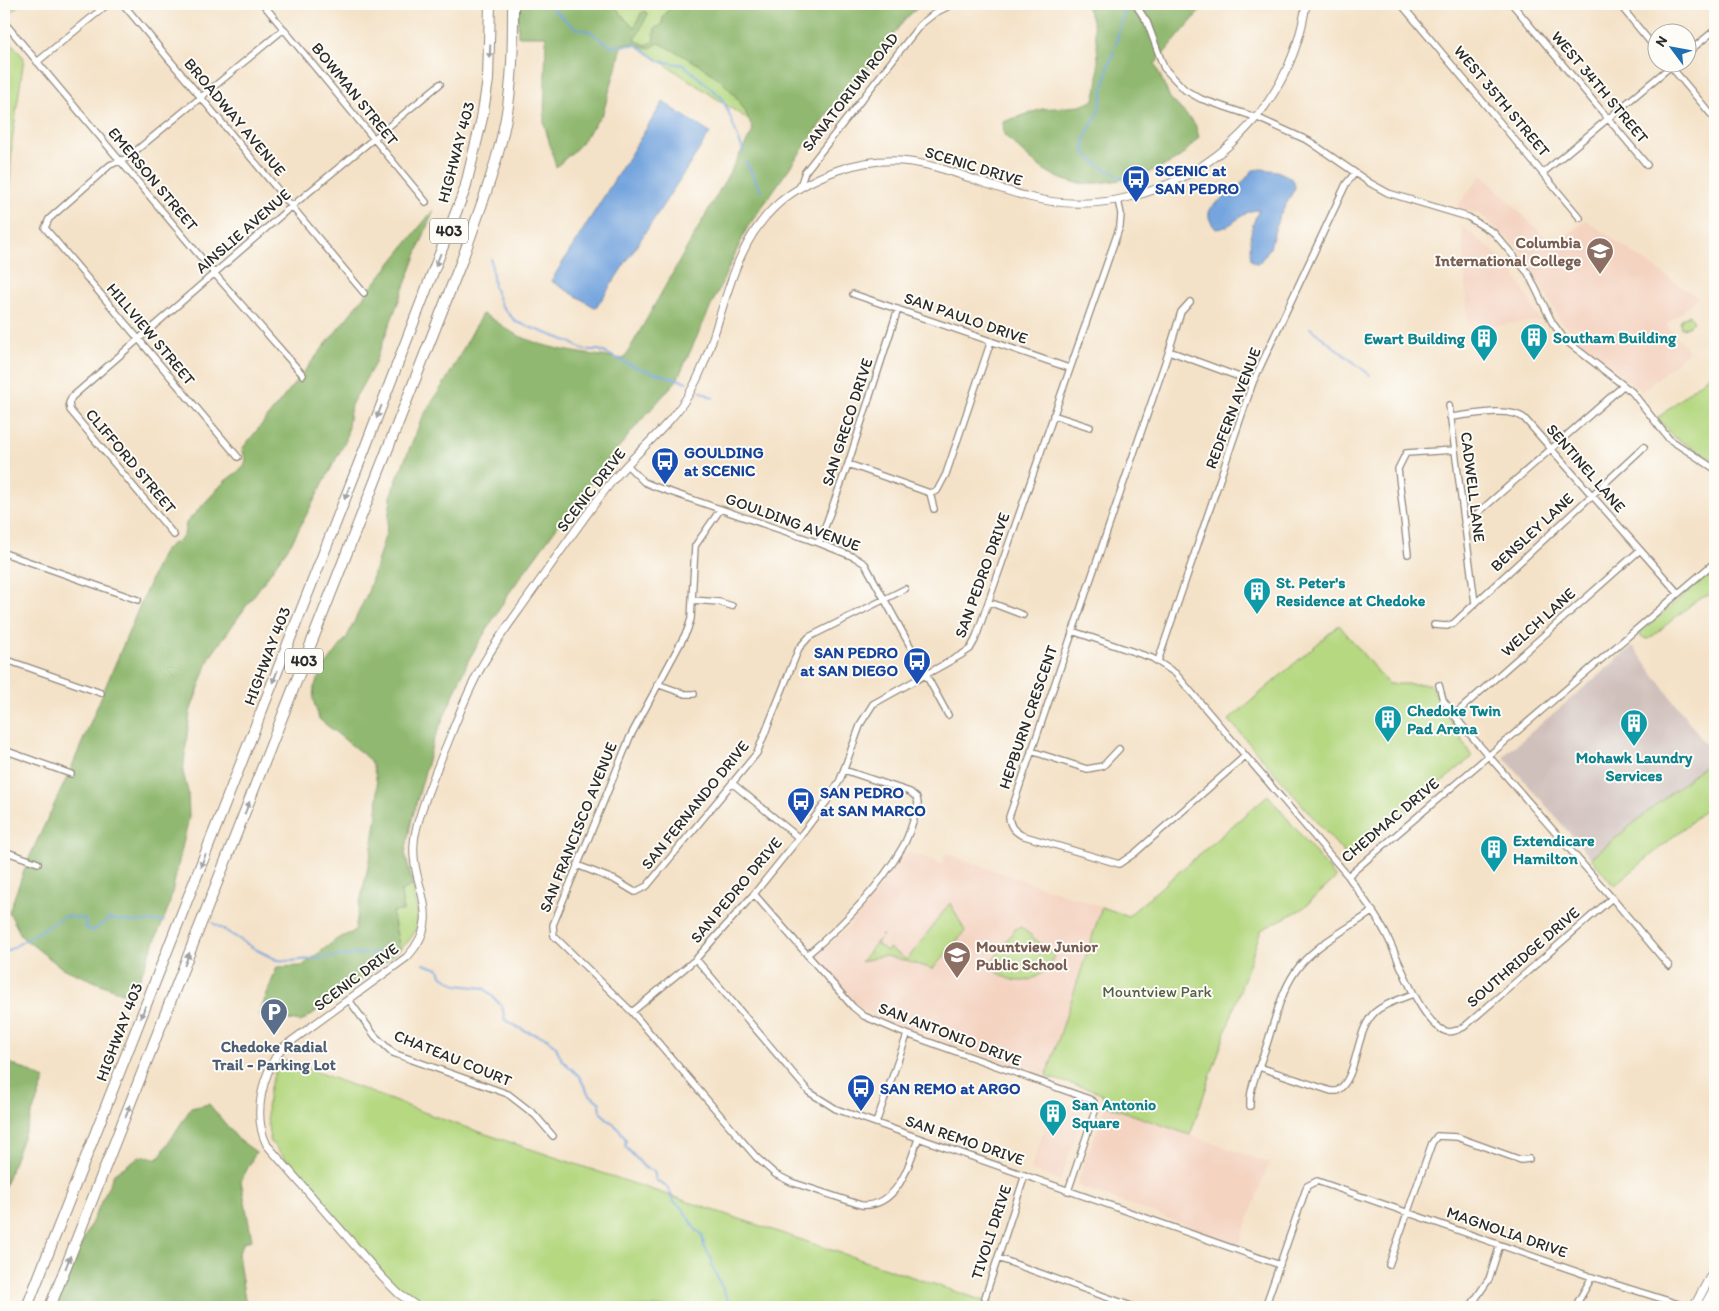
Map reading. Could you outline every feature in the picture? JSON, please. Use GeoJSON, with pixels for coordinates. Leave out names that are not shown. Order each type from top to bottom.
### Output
{"type":"FeatureCollection","features":[{"type":"Feature","properties":{"kind":"highway","name":"HIGHWAY 403"},"geometry":{"type":"LineString","coordinates":[[27,1307],[465,189],[482,118],[488,80],[490,4]]}},
{"type":"Feature","properties":{"kind":"highway","name":"403"},"geometry":{"type":"LineString","coordinates":[[50,1307],[462,260],[491,177],[506,118],[513,50],[512,4]]}},
{"type":"Feature","properties":{"kind":"main road"},"geometry":{"type":"LineString","coordinates":[[1694,1307],[1715,1268]]}},
{"type":"Feature","properties":{"kind":"main road"},"geometry":{"type":"LineString","coordinates":[[1704,1307],[1715,1287]]}},
{"type":"Feature","properties":{"kind":"street"},"geometry":{"type":"LineString","coordinates":[[37,62],[108,4]]}},
{"type":"Feature","properties":{"kind":"street","name":"BROADWAY AVENUE"},"geometry":{"type":"LineString","coordinates":[[123,4],[364,294]]}},
{"type":"Feature","properties":{"kind":"street","name":"BOWMAN STREET"},"geometry":{"type":"LineString","coordinates":[[263,4],[426,202]]}},
{"type":"Feature","properties":{"kind":"street","name":"SANATORIUM ROAD"},"geometry":{"type":"LineString","coordinates":[[800,186],[804,172],[920,25],[935,12],[952,4]]}},
{"type":"Feature","properties":{"kind":"street"},"geometry":{"type":"LineString","coordinates":[[1135,4],[1148,22],[1164,68],[1172,79],[1201,99],[1258,118],[1309,141],[1354,173],[1388,193],[1468,217],[1494,233],[1528,273],[1552,322],[1565,340],[1641,401],[1669,439],[1715,469]]}},
{"type":"Feature","properties":{"kind":"street","name":"SCENIC DRIVE"},"geometry":{"type":"LineString","coordinates":[[418,1307],[399,1294],[382,1277],[271,1152],[262,1137],[260,1126],[262,1097],[275,1057],[282,1048],[407,957],[416,947],[425,931],[426,910],[413,858],[415,836],[447,744],[475,678],[499,637],[563,548],[627,465],[682,405],[692,390],[707,357],[741,253],[767,215],[800,186],[848,166],[876,160],[898,160],[926,164],[1030,198],[1075,203],[1098,204],[1145,194],[1191,174],[1220,153],[1258,118],[1284,75],[1303,22],[1306,4]]}},
{"type":"Feature","properties":{"kind":"street"},"geometry":{"type":"LineString","coordinates":[[1403,6],[1411,4]]}},
{"type":"Feature","properties":{"kind":"street","name":"WEST 34TH STREET"},"geometry":{"type":"LineString","coordinates":[[1512,4],[1647,165]]}},
{"type":"Feature","properties":{"kind":"street"},"geometry":{"type":"LineString","coordinates":[[1619,4],[1646,37]]}},
{"type":"Feature","properties":{"kind":"street","name":"WEST 35TH STREET"},"geometry":{"type":"LineString","coordinates":[[1403,6],[1544,172],[1580,218]]}},
{"type":"Feature","properties":{"kind":"street","name":"EMERSON STREET"},"geometry":{"type":"LineString","coordinates":[[4,22],[214,273],[303,374]]}},
{"type":"Feature","properties":{"kind":"street"},"geometry":{"type":"LineString","coordinates":[[120,161],[127,158],[284,29]]}},
{"type":"Feature","properties":{"kind":"street"},"geometry":{"type":"LineString","coordinates":[[1696,46],[1715,30]]}},
{"type":"Feature","properties":{"kind":"street"},"geometry":{"type":"LineString","coordinates":[[1544,172],[1663,72]]}},
{"type":"Feature","properties":{"kind":"street"},"geometry":{"type":"LineString","coordinates":[[1678,72],[1715,119]]}},
{"type":"Feature","properties":{"kind":"street","name":"AINSLIE AVENUE"},"geometry":{"type":"LineString","coordinates":[[69,403],[72,397],[214,273],[440,84]]}},
{"type":"Feature","properties":{"kind":"street","name":"HILLVIEW STREET"},"geometry":{"type":"LineString","coordinates":[[120,161],[110,165],[49,219],[45,228],[238,457]]}},
{"type":"Feature","properties":{"kind":"street","name":"REDFERN AVENUE"},"geometry":{"type":"LineString","coordinates":[[1158,661],[1253,382],[1346,184],[1354,173]]}},
{"type":"Feature","properties":{"kind":"street","name":"SAN PEDRO DRIVE"},"geometry":{"type":"LineString","coordinates":[[632,1012],[696,958],[754,894],[799,838],[827,801],[844,770],[861,723],[870,708],[970,648],[976,640],[1069,368],[1120,226],[1121,214],[1118,200]]}},
{"type":"Feature","properties":{"kind":"street","name":"SAN PAULO DRIVE"},"geometry":{"type":"LineString","coordinates":[[853,294],[1069,368]]}},
{"type":"Feature","properties":{"kind":"street","name":"HEPBURN CRESCENT"},"geometry":{"type":"LineString","coordinates":[[1190,302],[1181,312],[1170,351],[1031,751],[1009,817],[1013,831],[1104,861],[1119,864],[1135,853],[1246,756]]}},
{"type":"Feature","properties":{"kind":"street","name":"SAN GRECO DRIVE"},"geometry":{"type":"LineString","coordinates":[[819,544],[848,464],[898,309]]}},
{"type":"Feature","properties":{"kind":"street"},"geometry":{"type":"LineString","coordinates":[[848,464],[930,493],[937,491],[941,485],[991,341]]}},
{"type":"Feature","properties":{"kind":"street"},"geometry":{"type":"LineString","coordinates":[[1170,351],[1253,382]]}},
{"type":"Feature","properties":{"kind":"street"},"geometry":{"type":"LineString","coordinates":[[1464,525],[1623,386]]}},
{"type":"Feature","properties":{"kind":"street","name":"CLIFFORD STREET"},"geometry":{"type":"LineString","coordinates":[[69,403],[70,410],[174,534]]}},
{"type":"Feature","properties":{"kind":"street","name":"CADWELL LANE"},"geometry":{"type":"LineString","coordinates":[[1449,405],[1474,603]]}},
{"type":"Feature","properties":{"kind":"street","name":"SENTINEL LANE"},"geometry":{"type":"LineString","coordinates":[[1450,416],[1516,412],[1678,593]]}},
{"type":"Feature","properties":{"kind":"street"},"geometry":{"type":"LineString","coordinates":[[1053,415],[1090,427]]}},
{"type":"Feature","properties":{"kind":"street","name":"BENSLEY LANE"},"geometry":{"type":"LineString","coordinates":[[1434,625],[1447,626],[1644,447]]}},
{"type":"Feature","properties":{"kind":"street"},"geometry":{"type":"LineString","coordinates":[[1408,554],[1398,469],[1401,460],[1406,453],[1454,450]]}},
{"type":"Feature","properties":{"kind":"street","name":"GOULDING AVENUE"},"geometry":{"type":"LineString","coordinates":[[627,465],[644,482],[819,544],[854,557],[865,564],[948,715]]}},
{"type":"Feature","properties":{"kind":"street"},"geometry":{"type":"LineString","coordinates":[[930,493],[934,509]]}},
{"type":"Feature","properties":{"kind":"street","name":"SAN FRANCISCO AVENUE"},"geometry":{"type":"LineString","coordinates":[[720,510],[695,546],[688,631],[657,684],[626,745],[553,925],[554,936],[632,1012],[756,1157],[775,1174],[791,1182],[861,1206],[871,1206],[892,1193],[900,1184],[906,1174],[918,1139]]}},
{"type":"Feature","properties":{"kind":"street","name":"WELCH LANE"},"geometry":{"type":"LineString","coordinates":[[1454,715],[1640,550]]}},
{"type":"Feature","properties":{"kind":"street"},"geometry":{"type":"LineString","coordinates":[[4,552],[138,600]]}},
{"type":"Feature","properties":{"kind":"street","name":"CHEDMAC DRIVE"},"geometry":{"type":"LineString","coordinates":[[1072,631],[1096,637],[1158,661],[1187,685],[1348,876],[1715,562]]}},
{"type":"Feature","properties":{"kind":"street","name":"SAN FERNANDO DRIVE"},"geometry":{"type":"LineString","coordinates":[[577,865],[615,880],[631,891],[642,890],[763,743],[792,660],[799,648],[809,637],[905,589]]}},
{"type":"Feature","properties":{"kind":"street"},"geometry":{"type":"LineString","coordinates":[[692,600],[719,602],[732,606]]}},
{"type":"Feature","properties":{"kind":"street"},"geometry":{"type":"LineString","coordinates":[[989,602],[1023,614]]}},
{"type":"Feature","properties":{"kind":"street"},"geometry":{"type":"LineString","coordinates":[[4,659],[100,693]]}},
{"type":"Feature","properties":{"kind":"street"},"geometry":{"type":"LineString","coordinates":[[657,684],[685,694],[694,694]]}},
{"type":"Feature","properties":{"kind":"street"},"geometry":{"type":"LineString","coordinates":[[1439,685],[1443,700],[1487,756],[1669,966]]}},
{"type":"Feature","properties":{"kind":"street"},"geometry":{"type":"LineString","coordinates":[[1031,751],[1087,769],[1102,766],[1112,759],[1119,749]]}},
{"type":"Feature","properties":{"kind":"street"},"geometry":{"type":"LineString","coordinates":[[4,750],[71,774]]}},
{"type":"Feature","properties":{"kind":"street"},"geometry":{"type":"LineString","coordinates":[[807,955],[852,914],[893,861],[903,846],[918,804],[917,798],[910,792],[844,770]]}},
{"type":"Feature","properties":{"kind":"street"},"geometry":{"type":"LineString","coordinates":[[732,783],[799,838]]}},
{"type":"Feature","properties":{"kind":"street"},"geometry":{"type":"LineString","coordinates":[[4,851],[38,863]]}},
{"type":"Feature","properties":{"kind":"street","name":"SOUTHRIDGE DRIVE"},"geometry":{"type":"LineString","coordinates":[[1348,876],[1373,911],[1387,935],[1413,994],[1428,1015],[1444,1030],[1454,1032],[1464,1027],[1612,898]]}},
{"type":"Feature","properties":{"kind":"street","name":"SAN ANTONIO DRIVE"},"geometry":{"type":"LineString","coordinates":[[754,894],[852,1007],[864,1016],[907,1035],[1094,1102],[1095,1111],[1068,1191]]}},
{"type":"Feature","properties":{"kind":"street"},"geometry":{"type":"LineString","coordinates":[[1250,1106],[1250,1096],[1259,1067],[1286,989],[1295,972],[1314,951],[1373,911]]}},
{"type":"Feature","properties":{"kind":"street","name":"SAN REMO DRIVE"},"geometry":{"type":"LineString","coordinates":[[696,958],[809,1092],[836,1109],[1280,1265]]}},
{"type":"Feature","properties":{"kind":"street"},"geometry":{"type":"LineString","coordinates":[[1259,1067],[1331,1091],[1337,1091],[1346,1082],[1366,1023],[1382,1007],[1413,994]]}},
{"type":"Feature","properties":{"kind":"street","name":"CHATEAU COURT"},"geometry":{"type":"LineString","coordinates":[[349,1000],[382,1045],[393,1053],[508,1094],[535,1115],[553,1136]]}},
{"type":"Feature","properties":{"kind":"street"},"geometry":{"type":"LineString","coordinates":[[876,1124],[907,1035]]}},
{"type":"Feature","properties":{"kind":"street"},"geometry":{"type":"LineString","coordinates":[[1389,1264],[1432,1143],[1437,1136],[1457,1137],[1521,1160],[1528,1159]]}},
{"type":"Feature","properties":{"kind":"street","name":"TIVOLI DRIVE"},"geometry":{"type":"LineString","coordinates":[[985,1297],[1024,1175]]}},
{"type":"Feature","properties":{"kind":"street","name":"MAGNOLIA DRIVE"},"geometry":{"type":"LineString","coordinates":[[1280,1265],[1307,1186],[1317,1181],[1592,1277],[1688,1307]]}},
{"type":"Feature","properties":{"kind":"street"},"geometry":{"type":"LineString","coordinates":[[1470,1307],[1489,1279],[1500,1245]]}},
{"type":"Feature","properties":{"kind":"street"},"geometry":{"type":"LineString","coordinates":[[998,1258],[1134,1307]]}},
{"type":"Feature","properties":{"kind":"street"},"geometry":{"type":"LineString","coordinates":[[1265,1307],[1280,1265]]}},
{"type":"Feature","properties":{"kind":"street"},"geometry":{"type":"LineString","coordinates":[[1575,1307],[1592,1277]]}},
{"type":"Feature","properties":{"kind":"shaded area","name":"Columbia International College"},"geometry":{"type":"Polygon","coordinates":[[[1482,174],[1554,246],[1586,220],[1698,298],[1666,325],[1689,351],[1642,392],[1599,358],[1560,320],[1522,252],[1480,214],[1457,207],[1482,174]]]}},
{"type":"Feature","properties":{"kind":"shaded area"},"geometry":{"type":"Polygon","coordinates":[[[1462,226],[1511,266],[1540,321],[1468,328],[1462,226]]]}},
{"type":"Feature","properties":{"kind":"shaded area"},"geometry":{"type":"Polygon","coordinates":[[[1633,646],[1715,757],[1591,858],[1503,756],[1633,646]]]}},
{"type":"Feature","properties":{"kind":"shaded area","name":"Mountview Junior Public School"},"geometry":{"type":"Polygon","coordinates":[[[907,851],[942,864],[946,854],[1102,907],[1046,1077],[879,1018],[865,1011],[853,1000],[817,958],[818,954],[849,927],[907,851]]]}},
{"type":"Feature","properties":{"kind":"shaded area","name":"San Antonio Square"},"geometry":{"type":"Polygon","coordinates":[[[1055,1099],[1085,1109],[1060,1181],[1030,1170],[1055,1099]]]}},
{"type":"Feature","properties":{"kind":"shaded area"},"geometry":{"type":"Polygon","coordinates":[[[1105,1105],[1269,1163],[1239,1244],[1080,1187],[1077,1184],[1105,1105]]]}},
{"type":"Feature","properties":{"kind":"green space"},"geometry":{"type":"Polygon","coordinates":[[[4,4],[19,4],[9,16],[4,10],[4,4]]]}},
{"type":"Feature","properties":{"kind":"green space"},"geometry":{"type":"Polygon","coordinates":[[[518,4],[613,4],[629,23],[635,27],[641,13],[645,11],[648,14],[635,40],[646,45],[653,42],[655,28],[662,25],[663,17],[673,4],[922,4],[904,20],[871,65],[826,116],[747,228],[677,380],[637,425],[570,509],[509,593],[469,659],[433,742],[411,823],[405,853],[413,885],[401,891],[403,911],[392,912],[400,949],[384,963],[301,1022],[259,1015],[277,967],[302,966],[337,939],[355,931],[373,842],[378,796],[375,775],[369,759],[319,719],[313,699],[314,687],[324,668],[347,637],[368,592],[386,533],[392,491],[422,418],[448,377],[482,314],[528,340],[569,351],[624,359],[753,131],[746,114],[728,87],[703,68],[659,43],[649,49],[636,44],[623,44],[603,113],[578,147],[556,167],[544,123],[546,36],[518,36],[518,4]]]}},
{"type":"Feature","properties":{"kind":"green space"},"geometry":{"type":"Polygon","coordinates":[[[574,4],[842,4],[764,130],[574,4]]]}},
{"type":"Feature","properties":{"kind":"green space"},"geometry":{"type":"Polygon","coordinates":[[[1084,4],[1206,4],[1155,64],[1170,98],[1195,124],[1199,137],[1177,159],[1152,171],[1119,180],[1102,183],[1071,182],[1044,170],[1004,135],[1003,122],[1042,109],[1080,106],[1093,101],[1098,80],[1096,37],[1089,12],[1084,4]]]}},
{"type":"Feature","properties":{"kind":"green space"},"geometry":{"type":"Polygon","coordinates":[[[4,34],[24,58],[12,141],[9,198],[4,236],[4,34]]]}},
{"type":"Feature","properties":{"kind":"green space"},"geometry":{"type":"Polygon","coordinates":[[[434,209],[374,365],[351,405],[346,440],[292,542],[210,657],[190,712],[183,772],[188,792],[189,817],[169,906],[132,997],[62,968],[22,937],[9,912],[28,860],[70,771],[159,560],[166,549],[181,538],[186,523],[225,481],[244,467],[246,460],[242,449],[434,209]]]}},
{"type":"Feature","properties":{"kind":"green space"},"geometry":{"type":"Polygon","coordinates":[[[1690,315],[1694,321],[1688,327],[1681,328],[1680,323],[1682,319],[1690,315]]]}},
{"type":"Feature","properties":{"kind":"green space"},"geometry":{"type":"Polygon","coordinates":[[[1715,370],[1715,461],[1672,436],[1658,418],[1715,370]]]}},
{"type":"Feature","properties":{"kind":"green space"},"geometry":{"type":"Polygon","coordinates":[[[1715,569],[1715,593],[1698,599],[1649,639],[1642,638],[1639,633],[1715,569]]]}},
{"type":"Feature","properties":{"kind":"green space"},"geometry":{"type":"Polygon","coordinates":[[[1339,625],[1388,684],[1430,684],[1472,757],[1349,859],[1229,720],[1339,625]]]}},
{"type":"Feature","properties":{"kind":"green space"},"geometry":{"type":"Polygon","coordinates":[[[1715,757],[1715,802],[1614,886],[1591,858],[1715,757]]]}},
{"type":"Feature","properties":{"kind":"green space","name":"Mountview Park"},"geometry":{"type":"Polygon","coordinates":[[[1268,795],[1336,878],[1302,909],[1261,930],[1190,1135],[1105,1105],[1102,1095],[1094,1090],[1046,1077],[1102,907],[1128,916],[1268,795]]]}},
{"type":"Feature","properties":{"kind":"green space"},"geometry":{"type":"Polygon","coordinates":[[[413,885],[418,913],[417,927],[414,934],[400,949],[392,912],[403,911],[401,891],[413,885]]]}},
{"type":"Feature","properties":{"kind":"green space"},"geometry":{"type":"Polygon","coordinates":[[[950,903],[965,931],[933,969],[885,956],[861,962],[883,934],[877,944],[887,951],[889,948],[907,960],[950,903]]]}},
{"type":"Feature","properties":{"kind":"green space"},"geometry":{"type":"Polygon","coordinates":[[[1021,927],[1055,956],[1042,973],[1025,981],[1016,981],[998,973],[990,965],[1015,929],[1021,927]]]}},
{"type":"Feature","properties":{"kind":"green space"},"geometry":{"type":"Polygon","coordinates":[[[282,1059],[450,1122],[1002,1307],[428,1307],[408,1297],[390,1281],[271,1142],[267,1110],[268,1099],[273,1079],[282,1059]]]}},
{"type":"Feature","properties":{"kind":"green space"},"geometry":{"type":"Polygon","coordinates":[[[4,1060],[45,1079],[4,1188],[4,1060]]]}},
{"type":"Feature","properties":{"kind":"green space"},"geometry":{"type":"Polygon","coordinates":[[[209,1104],[238,1139],[256,1152],[241,1181],[252,1240],[244,1242],[238,1254],[246,1307],[57,1307],[61,1289],[114,1174],[140,1156],[158,1159],[191,1108],[209,1104]]]}},
{"type":"Feature","properties":{"kind":"water"},"geometry":{"type":"Polygon","coordinates":[[[663,102],[710,133],[596,308],[551,281],[663,102]]]}},
{"type":"Feature","properties":{"kind":"water"},"geometry":{"type":"Polygon","coordinates":[[[1253,170],[1277,171],[1288,176],[1294,181],[1295,188],[1278,219],[1270,248],[1259,263],[1255,263],[1251,260],[1250,240],[1252,228],[1259,210],[1248,213],[1228,226],[1216,229],[1209,216],[1210,211],[1217,202],[1242,184],[1253,170]]]}},
{"type":"Feature","properties":{"kind":"waterway"},"geometry":{"type":"LineString","coordinates":[[410,4],[413,7]]}},
{"type":"Feature","properties":{"kind":"waterway"},"geometry":{"type":"LineString","coordinates":[[547,4],[575,28],[589,31],[611,46],[637,45],[659,61],[684,65],[721,97],[744,153]]}},
{"type":"Feature","properties":{"kind":"waterway"},"geometry":{"type":"LineString","coordinates":[[1113,4],[1123,11],[1124,15],[1120,23],[1116,44]]}},
{"type":"Feature","properties":{"kind":"waterway"},"geometry":{"type":"LineString","coordinates":[[1114,51],[1098,112],[1085,139],[1084,152],[1096,163],[1128,182]]}},
{"type":"Feature","properties":{"kind":"waterway"},"geometry":{"type":"LineString","coordinates":[[746,162],[761,191]]}},
{"type":"Feature","properties":{"kind":"waterway"},"geometry":{"type":"LineString","coordinates":[[491,259],[494,287],[501,305],[516,322],[570,342],[584,350],[599,350],[635,367],[687,382]]}},
{"type":"Feature","properties":{"kind":"waterway"},"geometry":{"type":"LineString","coordinates":[[1310,328],[1370,375]]}},
{"type":"Feature","properties":{"kind":"waterway"},"geometry":{"type":"LineString","coordinates":[[700,391],[713,398]]}},
{"type":"Feature","properties":{"kind":"waterway"},"geometry":{"type":"LineString","coordinates":[[4,953],[65,916],[85,919],[85,927],[93,931],[108,919],[135,922],[164,921]]}},
{"type":"Feature","properties":{"kind":"waterway"},"geometry":{"type":"LineString","coordinates":[[213,923],[277,960],[291,961],[381,952],[392,953]]}},
{"type":"Feature","properties":{"kind":"waterway"},"geometry":{"type":"LineString","coordinates":[[423,964],[439,969],[441,975],[457,985],[484,988],[502,1006],[505,1020],[525,1031],[547,1038],[556,1047],[562,1060],[579,1076],[588,1093],[600,1103],[601,1113],[619,1129],[626,1140],[625,1146],[645,1168],[654,1171],[656,1180],[668,1188],[674,1202],[682,1208],[696,1230],[702,1234],[704,1246],[712,1260],[712,1266],[731,1307]]}},
{"type":"Feature","properties":{"kind":"waterway"},"geometry":{"type":"LineString","coordinates":[[837,1307],[855,1302],[869,1304],[873,1307]]}},
{"type":"Feature","properties":{"kind":"place","name":"SCENIC at SAN PEDRO"},"geometry":{"type":"Point","coordinates":[1136,203]}},
{"type":"Feature","properties":{"kind":"place","name":"Columbia International College"},"geometry":{"type":"Point","coordinates":[1600,275]}},
{"type":"Feature","properties":{"kind":"place","name":"Southam Building"},"geometry":{"type":"Point","coordinates":[1534,361]}},
{"type":"Feature","properties":{"kind":"place","name":"Ewart Building"},"geometry":{"type":"Point","coordinates":[1484,362]}},
{"type":"Feature","properties":{"kind":"place","name":"GOULDING at SCENIC"},"geometry":{"type":"Point","coordinates":[665,485]}},
{"type":"Feature","properties":{"kind":"place","name":"St. Peter's Residence at Chedoke"},"geometry":{"type":"Point","coordinates":[1257,615]}},
{"type":"Feature","properties":{"kind":"place","name":"SAN PEDRO at SAN DIEGO"},"geometry":{"type":"Point","coordinates":[917,685]}},
{"type":"Feature","properties":{"kind":"place","name":"Chedoke Twin Pad Arena"},"geometry":{"type":"Point","coordinates":[1388,743]}},
{"type":"Feature","properties":{"kind":"place","name":"Mohawk Laundry Services"},"geometry":{"type":"Point","coordinates":[1634,747]}},
{"type":"Feature","properties":{"kind":"place","name":"SAN PEDRO at SAN MARCO"},"geometry":{"type":"Point","coordinates":[801,825]}},
{"type":"Feature","properties":{"kind":"place","name":"Extendicare Hamilton"},"geometry":{"type":"Point","coordinates":[1494,873]}},
{"type":"Feature","properties":{"kind":"place","name":"Mountview Junior Public School"},"geometry":{"type":"Point","coordinates":[957,979]}},
{"type":"Feature","properties":{"kind":"place","name":"Chedoke Radial Trail - Parking Lot"},"geometry":{"type":"Point","coordinates":[274,1036]}},
{"type":"Feature","properties":{"kind":"place","name":"SAN REMO at ARGO"},"geometry":{"type":"Point","coordinates":[861,1112]}},
{"type":"Feature","properties":{"kind":"place","name":"San Antonio Square"},"geometry":{"type":"Point","coordinates":[1053,1137]}}]}
